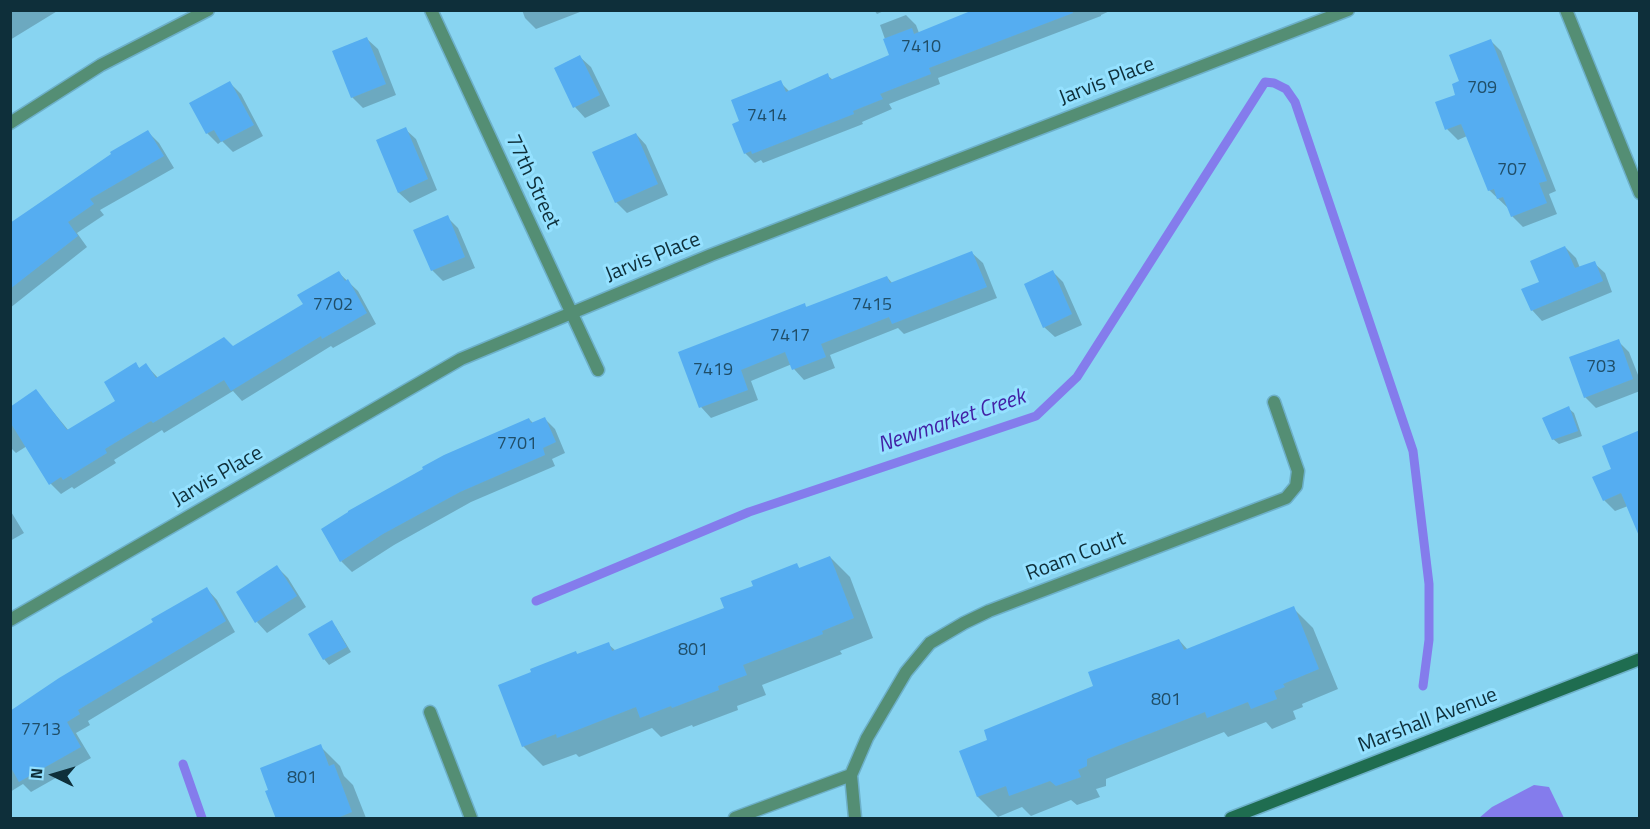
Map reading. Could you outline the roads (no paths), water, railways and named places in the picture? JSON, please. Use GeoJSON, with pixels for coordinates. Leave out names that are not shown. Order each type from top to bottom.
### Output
{"type":"FeatureCollection","features":[{"type":"Feature","properties":{"kind":"street"},"geometry":{"type":"LineString","coordinates":[[10,123],[101,65],[208,10]]}},
{"type":"Feature","properties":{"kind":"street","name":"77th Street"},"geometry":{"type":"LineString","coordinates":[[431,10],[598,370]]}},
{"type":"Feature","properties":{"kind":"street","name":"Jarvis Place"},"geometry":{"type":"LineString","coordinates":[[10,620],[461,359],[711,255],[1348,10]]}},
{"type":"Feature","properties":{"kind":"street"},"geometry":{"type":"LineString","coordinates":[[1566,10],[1640,193]]}},
{"type":"Feature","properties":{"kind":"street","name":"Roam Court"},"geometry":{"type":"LineString","coordinates":[[855,819],[851,775],[867,738],[890,697],[906,672],[930,643],[989,611],[1286,498],[1296,486],[1298,471],[1274,402]]}},
{"type":"Feature","properties":{"kind":"street","name":"Marshall Avenue"},"geometry":{"type":"LineString","coordinates":[[1231,819],[1640,659]]}},
{"type":"Feature","properties":{"kind":"street"},"geometry":{"type":"LineString","coordinates":[[430,712],[471,819]]}},
{"type":"Feature","properties":{"kind":"street"},"geometry":{"type":"LineString","coordinates":[[735,819],[851,775]]}},
{"type":"Feature","properties":{"kind":"waterway","name":"Newmarket Creek"},"geometry":{"type":"LineString","coordinates":[[536,601],[749,512],[1036,416],[1077,377],[1265,82],[1274,83],[1286,89],[1295,102],[1413,451],[1429,584],[1429,640],[1423,686]]}},
{"type":"Feature","properties":{"kind":"waterway","name":"Newmarket Creek"},"geometry":{"type":"LineString","coordinates":[[183,764],[202,818]]}}]}
